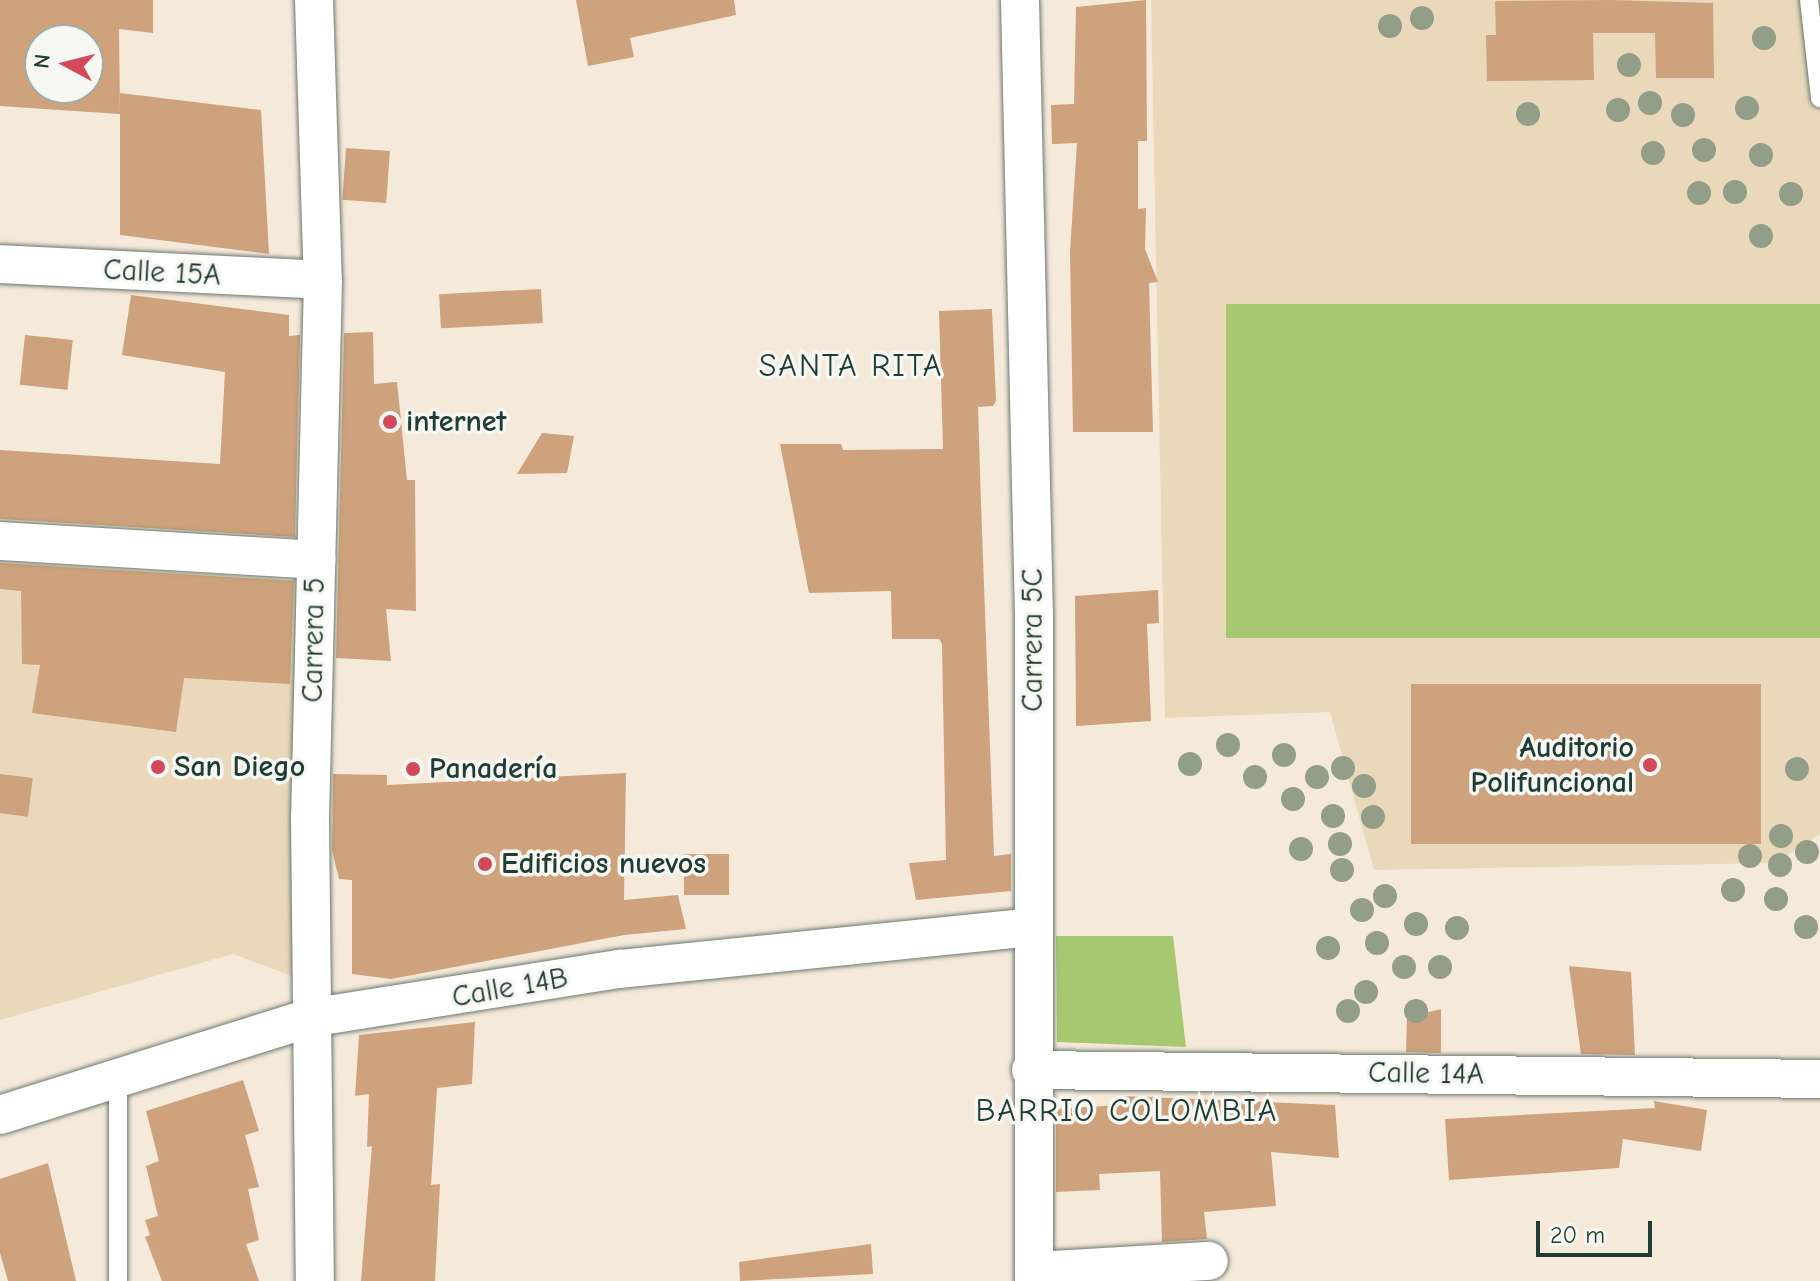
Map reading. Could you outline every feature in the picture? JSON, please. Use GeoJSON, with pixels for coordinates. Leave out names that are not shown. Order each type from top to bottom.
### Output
{"type":"FeatureCollection","features":[{"type":"Feature","properties":{"kind":"street","name":"Carrera 5"},"geometry":{"type":"LineString","coordinates":[[314,0],[323,280],[309,1018],[315,1281]]}},
{"type":"Feature","properties":{"kind":"street","name":"Carrera 5C"},"geometry":{"type":"LineString","coordinates":[[1020,0],[1034,615],[1031,1070],[1034,1276]]}},
{"type":"Feature","properties":{"kind":"street","name":"Calle 15A"},"geometry":{"type":"LineString","coordinates":[[0,264],[323,280]]}},
{"type":"Feature","properties":{"kind":"street"},"geometry":{"type":"LineString","coordinates":[[0,541],[316,560]]}},
{"type":"Feature","properties":{"kind":"street","name":"Calle 14B"},"geometry":{"type":"LineString","coordinates":[[0,1115],[309,1018],[620,969],[1033,927]]}},
{"type":"Feature","properties":{"kind":"street","name":"Calle 14A"},"geometry":{"type":"LineString","coordinates":[[1031,1070],[1820,1079]]}},
{"type":"Feature","properties":{"kind":"street"},"geometry":{"type":"LineString","coordinates":[[1034,1276],[1209,1261]]}},
{"type":"Feature","properties":{"kind":"lane"},"geometry":{"type":"LineString","coordinates":[[1809,0],[1820,98]]}},
{"type":"Feature","properties":{"kind":"lane"},"geometry":{"type":"LineString","coordinates":[[118,1078],[118,1281]]}},
{"type":"Feature","properties":{"kind":"shaded area"},"geometry":{"type":"Polygon","coordinates":[[[1151,0],[1820,0],[1820,834],[1774,863],[1374,870],[1330,712],[1165,718],[1151,0]]]}},
{"type":"Feature","properties":{"kind":"shaded area","name":"San Diego"},"geometry":{"type":"Polygon","coordinates":[[[0,562],[319,581],[313,984],[233,954],[0,1020],[0,562]]]}},
{"type":"Feature","properties":{"kind":"green space"},"geometry":{"type":"Polygon","coordinates":[[[1226,304],[1820,304],[1820,638],[1226,638],[1226,304]]]}},
{"type":"Feature","properties":{"kind":"green space"},"geometry":{"type":"Polygon","coordinates":[[[1056,936],[1173,936],[1186,1047],[1057,1042],[1056,936]]]}},
{"type":"Feature","properties":{"kind":"building"},"geometry":{"type":"Polygon","coordinates":[[[0,0],[153,0],[153,33],[119,29],[120,114],[0,106],[0,0]]]}},
{"type":"Feature","properties":{"kind":"building"},"geometry":{"type":"Polygon","coordinates":[[[576,0],[734,0],[736,15],[630,38],[634,57],[588,66],[576,0]]]}},
{"type":"Feature","properties":{"kind":"building"},"geometry":{"type":"Polygon","coordinates":[[[1146,0],[1147,141],[1138,141],[1138,209],[1146,208],[1145,249],[1158,282],[1149,283],[1153,432],[1073,432],[1070,252],[1077,143],[1052,144],[1051,105],[1074,104],[1076,7],[1146,0]]]}},
{"type":"Feature","properties":{"kind":"building"},"geometry":{"type":"Polygon","coordinates":[[[1495,1],[1713,3],[1714,78],[1656,78],[1655,33],[1593,33],[1594,80],[1487,81],[1486,35],[1496,35],[1495,1]]]}},
{"type":"Feature","properties":{"kind":"building"},"geometry":{"type":"Polygon","coordinates":[[[120,93],[261,110],[269,254],[120,235],[120,93]]]}},
{"type":"Feature","properties":{"kind":"building"},"geometry":{"type":"Polygon","coordinates":[[[346,148],[390,151],[386,203],[342,200],[346,148]]]}},
{"type":"Feature","properties":{"kind":"building"},"geometry":{"type":"Polygon","coordinates":[[[541,289],[543,323],[441,328],[439,294],[541,289]]]}},
{"type":"Feature","properties":{"kind":"building"},"geometry":{"type":"Polygon","coordinates":[[[131,295],[289,315],[289,336],[300,335],[295,537],[0,519],[0,450],[220,464],[225,372],[122,355],[131,295]]]}},
{"type":"Feature","properties":{"kind":"building"},"geometry":{"type":"Polygon","coordinates":[[[992,309],[996,401],[993,406],[978,407],[981,503],[994,856],[1011,854],[1011,891],[916,900],[909,863],[946,860],[942,644],[939,639],[892,639],[891,591],[809,593],[780,444],[841,444],[843,450],[943,449],[939,311],[992,309]]]}},
{"type":"Feature","properties":{"kind":"building"},"geometry":{"type":"Polygon","coordinates":[[[373,332],[374,384],[397,382],[407,480],[415,480],[416,611],[386,609],[391,661],[336,658],[344,333],[373,332]]]}},
{"type":"Feature","properties":{"kind":"building"},"geometry":{"type":"Polygon","coordinates":[[[25,335],[73,340],[68,390],[20,385],[25,335]]]}},
{"type":"Feature","properties":{"kind":"building"},"geometry":{"type":"Polygon","coordinates":[[[542,433],[574,436],[567,473],[517,474],[542,433]]]}},
{"type":"Feature","properties":{"kind":"building"},"geometry":{"type":"Polygon","coordinates":[[[0,563],[294,581],[290,684],[184,678],[176,732],[32,713],[40,665],[22,664],[21,591],[0,589],[0,563]]]}},
{"type":"Feature","properties":{"kind":"building"},"geometry":{"type":"Polygon","coordinates":[[[1158,590],[1159,623],[1147,624],[1151,721],[1076,726],[1075,596],[1158,590]]]}},
{"type":"Feature","properties":{"kind":"building","name":"Auditorio Polifuncional"},"geometry":{"type":"Polygon","coordinates":[[[1411,684],[1761,684],[1761,844],[1411,844],[1411,684]]]}},
{"type":"Feature","properties":{"kind":"building","name":"Edificios nuevos"},"geometry":{"type":"Polygon","coordinates":[[[626,773],[624,900],[678,895],[686,929],[624,935],[391,979],[352,974],[352,880],[339,879],[332,850],[333,774],[387,775],[387,785],[626,773]]]}},
{"type":"Feature","properties":{"kind":"building"},"geometry":{"type":"Polygon","coordinates":[[[0,774],[33,778],[28,817],[0,813],[0,774]]]}},
{"type":"Feature","properties":{"kind":"building"},"geometry":{"type":"Polygon","coordinates":[[[684,854],[729,854],[729,895],[684,895],[684,854]]]}},
{"type":"Feature","properties":{"kind":"building"},"geometry":{"type":"Polygon","coordinates":[[[1569,966],[1631,972],[1635,1055],[1581,1054],[1569,966]]]}},
{"type":"Feature","properties":{"kind":"building"},"geometry":{"type":"Polygon","coordinates":[[[1441,1009],[1441,1053],[1406,1052],[1407,1017],[1441,1009]]]}},
{"type":"Feature","properties":{"kind":"building"},"geometry":{"type":"Polygon","coordinates":[[[475,1022],[472,1084],[437,1088],[431,1185],[440,1184],[435,1281],[361,1281],[372,1146],[367,1147],[369,1094],[355,1096],[359,1035],[475,1022]]]}},
{"type":"Feature","properties":{"kind":"building"},"geometry":{"type":"Polygon","coordinates":[[[243,1080],[259,1131],[245,1135],[259,1187],[248,1189],[259,1240],[246,1244],[259,1281],[162,1281],[145,1237],[150,1235],[145,1220],[158,1216],[146,1166],[159,1161],[146,1111],[243,1080]]]}},
{"type":"Feature","properties":{"kind":"building"},"geometry":{"type":"Polygon","coordinates":[[[1120,1096],[1335,1105],[1339,1158],[1271,1152],[1276,1206],[1204,1212],[1207,1239],[1162,1242],[1160,1171],[1099,1174],[1100,1190],[1056,1192],[1056,1109],[1122,1105],[1120,1096]]]}},
{"type":"Feature","properties":{"kind":"building"},"geometry":{"type":"Polygon","coordinates":[[[1654,1101],[1707,1110],[1701,1151],[1623,1139],[1619,1168],[1449,1180],[1445,1119],[1655,1108],[1654,1101]]]}},
{"type":"Feature","properties":{"kind":"building"},"geometry":{"type":"Polygon","coordinates":[[[48,1163],[76,1281],[8,1281],[0,1253],[0,1179],[48,1163]]]}},
{"type":"Feature","properties":{"kind":"building"},"geometry":{"type":"Polygon","coordinates":[[[871,1244],[873,1274],[740,1281],[739,1262],[871,1244]]]}},
{"type":"Feature","properties":{"kind":"place","name":"internet"},"geometry":{"type":"Point","coordinates":[390,422]}},
{"type":"Feature","properties":{"kind":"place","name":"Auditorio Polifuncional"},"geometry":{"type":"Point","coordinates":[1650,765]}},
{"type":"Feature","properties":{"kind":"place","name":"San Diego"},"geometry":{"type":"Point","coordinates":[158,767]}},
{"type":"Feature","properties":{"kind":"place","name":"Panadería"},"geometry":{"type":"Point","coordinates":[413,769]}},
{"type":"Feature","properties":{"kind":"place","name":"Edificios nuevos"},"geometry":{"type":"Point","coordinates":[485,864]}},
{"type":"Feature","properties":{"kind":"district","name":"SANTA RITA"},"geometry":{"type":"Point","coordinates":[851,366]}},
{"type":"Feature","properties":{"kind":"district","name":"BARRIO COLOMBIA"},"geometry":{"type":"Point","coordinates":[1127,1111]}}]}
